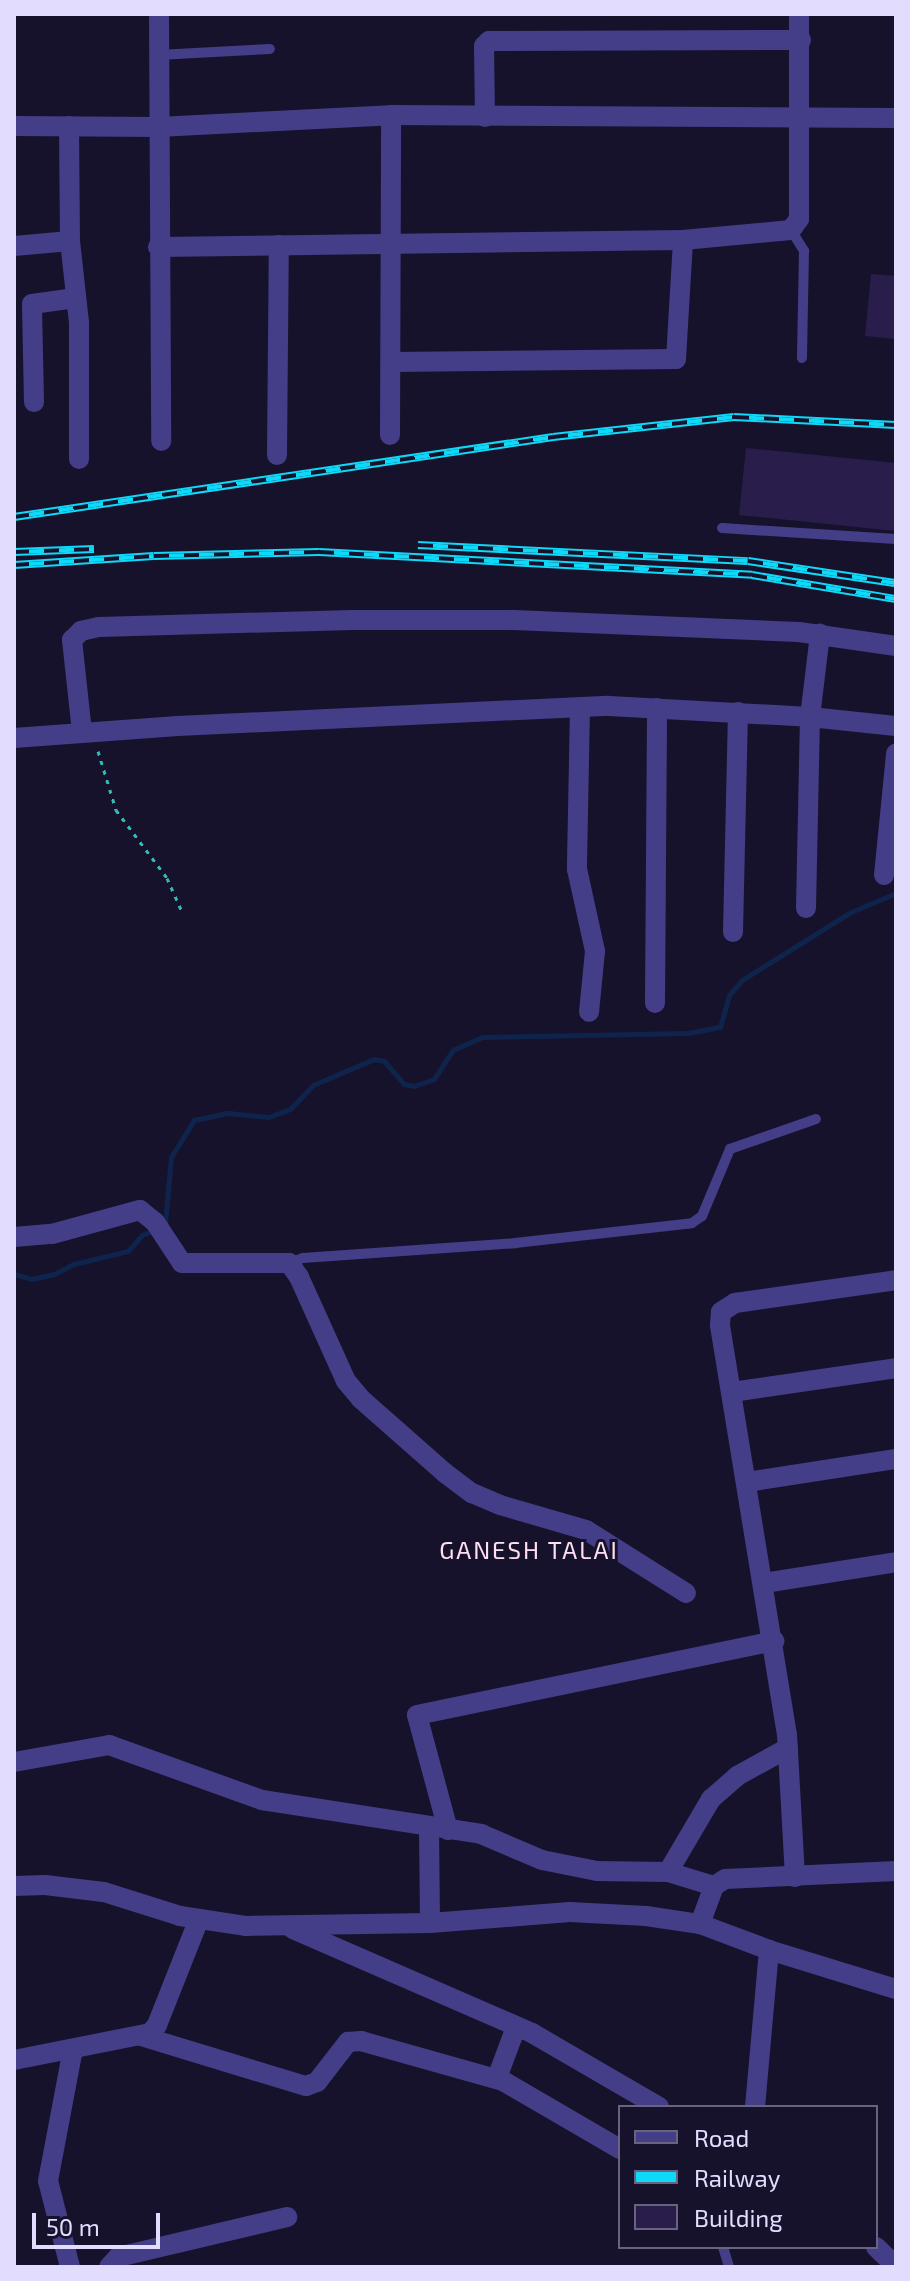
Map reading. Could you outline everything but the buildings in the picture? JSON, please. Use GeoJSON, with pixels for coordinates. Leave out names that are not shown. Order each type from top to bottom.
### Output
{"type":"FeatureCollection","features":[{"type":"Feature","properties":{"kind":"street"},"geometry":{"type":"LineString","coordinates":[[159,14],[161,441]]}},
{"type":"Feature","properties":{"kind":"street"},"geometry":{"type":"LineString","coordinates":[[158,247],[683,240],[791,230],[799,219],[799,14]]}},
{"type":"Feature","properties":{"kind":"street"},"geometry":{"type":"LineString","coordinates":[[485,117],[484,46],[489,41],[801,40]]}},
{"type":"Feature","properties":{"kind":"street"},"geometry":{"type":"LineString","coordinates":[[390,435],[391,115]]}},
{"type":"Feature","properties":{"kind":"street"},"geometry":{"type":"LineString","coordinates":[[14,126],[158,127],[391,115],[799,120],[896,118]]}},
{"type":"Feature","properties":{"kind":"street"},"geometry":{"type":"LineString","coordinates":[[69,126],[70,241],[76,298],[79,459]]}},
{"type":"Feature","properties":{"kind":"street"},"geometry":{"type":"LineString","coordinates":[[391,362],[676,359],[683,240]]}},
{"type":"Feature","properties":{"kind":"street"},"geometry":{"type":"LineString","coordinates":[[14,246],[70,241]]}},
{"type":"Feature","properties":{"kind":"street"},"geometry":{"type":"LineString","coordinates":[[277,455],[279,245]]}},
{"type":"Feature","properties":{"kind":"street"},"geometry":{"type":"LineString","coordinates":[[34,402],[32,304],[76,298]]}},
{"type":"Feature","properties":{"kind":"street"},"geometry":{"type":"LineString","coordinates":[[88,732],[72,640],[89,628],[352,620],[499,620],[820,634],[896,646]]}},
{"type":"Feature","properties":{"kind":"street"},"geometry":{"type":"LineString","coordinates":[[806,908],[810,717],[820,634]]}},
{"type":"Feature","properties":{"kind":"street"},"geometry":{"type":"LineString","coordinates":[[14,738],[580,707],[738,712],[896,726]]}},
{"type":"Feature","properties":{"kind":"street"},"geometry":{"type":"LineString","coordinates":[[580,707],[577,869],[595,951],[589,1012]]}},
{"type":"Feature","properties":{"kind":"street"},"geometry":{"type":"LineString","coordinates":[[655,1003],[657,708]]}},
{"type":"Feature","properties":{"kind":"street"},"geometry":{"type":"LineString","coordinates":[[733,932],[738,712]]}},
{"type":"Feature","properties":{"kind":"street"},"geometry":{"type":"LineString","coordinates":[[884,875],[896,754]]}},
{"type":"Feature","properties":{"kind":"street"},"geometry":{"type":"LineString","coordinates":[[14,1237],[52,1234],[132,1210],[146,1211],[175,1256],[187,1263],[289,1263],[299,1277],[346,1381],[361,1399],[445,1473],[472,1493],[500,1505],[586,1530],[686,1593]]}},
{"type":"Feature","properties":{"kind":"street"},"geometry":{"type":"LineString","coordinates":[[795,1877],[788,1748],[774,1641],[720,1325],[721,1312],[735,1303],[896,1280]]}},
{"type":"Feature","properties":{"kind":"street"},"geometry":{"type":"LineString","coordinates":[[732,1392],[896,1368]]}},
{"type":"Feature","properties":{"kind":"street"},"geometry":{"type":"LineString","coordinates":[[747,1482],[896,1459]]}},
{"type":"Feature","properties":{"kind":"street"},"geometry":{"type":"LineString","coordinates":[[764,1583],[896,1562]]}},
{"type":"Feature","properties":{"kind":"street"},"geometry":{"type":"LineString","coordinates":[[430,1923],[438,1828],[417,1715],[774,1641]]}},
{"type":"Feature","properties":{"kind":"street"},"geometry":{"type":"LineString","coordinates":[[14,1762],[109,1745],[262,1800],[481,1834],[542,1860],[583,1869],[668,1872],[714,1886],[739,1877],[896,1871]]}},
{"type":"Feature","properties":{"kind":"street"},"geometry":{"type":"LineString","coordinates":[[668,1872],[711,1799],[737,1776],[788,1748]]}},
{"type":"Feature","properties":{"kind":"street"},"geometry":{"type":"LineString","coordinates":[[14,1886],[45,1885],[104,1892],[199,1919],[245,1926],[430,1923],[570,1912],[700,1924],[769,1950],[896,1989]]}},
{"type":"Feature","properties":{"kind":"street"},"geometry":{"type":"LineString","coordinates":[[700,1924],[714,1886]]}},
{"type":"Feature","properties":{"kind":"street"},"geometry":{"type":"LineString","coordinates":[[14,2060],[141,2036],[157,2025],[199,1919]]}},
{"type":"Feature","properties":{"kind":"street"},"geometry":{"type":"LineString","coordinates":[[290,1927],[516,2027],[655,2105]]}},
{"type":"Feature","properties":{"kind":"street"},"geometry":{"type":"LineString","coordinates":[[755,2105],[769,1950]]}},
{"type":"Feature","properties":{"kind":"street"},"geometry":{"type":"LineString","coordinates":[[497,2078],[516,2027]]}},
{"type":"Feature","properties":{"kind":"street"},"geometry":{"type":"LineString","coordinates":[[141,2036],[306,2086],[317,2082],[344,2046],[354,2040],[497,2078],[618,2148]]}},
{"type":"Feature","properties":{"kind":"street"},"geometry":{"type":"LineString","coordinates":[[70,2267],[48,2181],[73,2049]]}},
{"type":"Feature","properties":{"kind":"street"},"geometry":{"type":"LineString","coordinates":[[109,2267],[118,2257],[287,2217]]}},
{"type":"Feature","properties":{"kind":"street"},"geometry":{"type":"LineString","coordinates":[[878,2249],[896,2266]]}},
{"type":"Feature","properties":{"kind":"lane"},"geometry":{"type":"LineString","coordinates":[[158,55],[270,49]]}},
{"type":"Feature","properties":{"kind":"lane"},"geometry":{"type":"LineString","coordinates":[[791,230],[804,251],[802,358]]}},
{"type":"Feature","properties":{"kind":"lane"},"geometry":{"type":"LineString","coordinates":[[722,528],[896,539]]}},
{"type":"Feature","properties":{"kind":"lane"},"geometry":{"type":"LineString","coordinates":[[289,1263],[303,1258],[515,1243],[692,1223],[702,1216],[730,1149],[816,1119]]}},
{"type":"Feature","properties":{"kind":"path"},"geometry":{"type":"LineString","coordinates":[[88,732],[116,810],[167,878],[181,910]]}},
{"type":"Feature","properties":{"kind":"waterway"},"geometry":{"type":"LineString","coordinates":[[165,1223],[171,1157],[194,1120],[227,1113],[269,1117],[290,1109],[313,1085],[374,1059],[384,1061],[404,1084],[414,1086],[434,1079],[453,1050],[482,1037],[688,1033],[720,1027],[729,995],[742,980],[851,912],[896,893]]}},
{"type":"Feature","properties":{"kind":"waterway"},"geometry":{"type":"LineString","coordinates":[[14,1274],[31,1279],[54,1274],[74,1264],[128,1251],[142,1235],[155,1230]]}},
{"type":"Feature","properties":{"kind":"railway"},"geometry":{"type":"LineString","coordinates":[[14,517],[553,437],[734,417],[896,425]]}},
{"type":"Feature","properties":{"kind":"railway"},"geometry":{"type":"LineString","coordinates":[[418,545],[748,561],[896,583]]}},
{"type":"Feature","properties":{"kind":"railway"},"geometry":{"type":"LineString","coordinates":[[14,552],[94,549]]}},
{"type":"Feature","properties":{"kind":"railway"},"geometry":{"type":"LineString","coordinates":[[14,565],[154,556],[319,552],[752,575],[896,599]]}},
{"type":"Feature","properties":{"kind":"district","name":"GANESH TALAI"},"geometry":{"type":"Point","coordinates":[529,1550]}}]}
